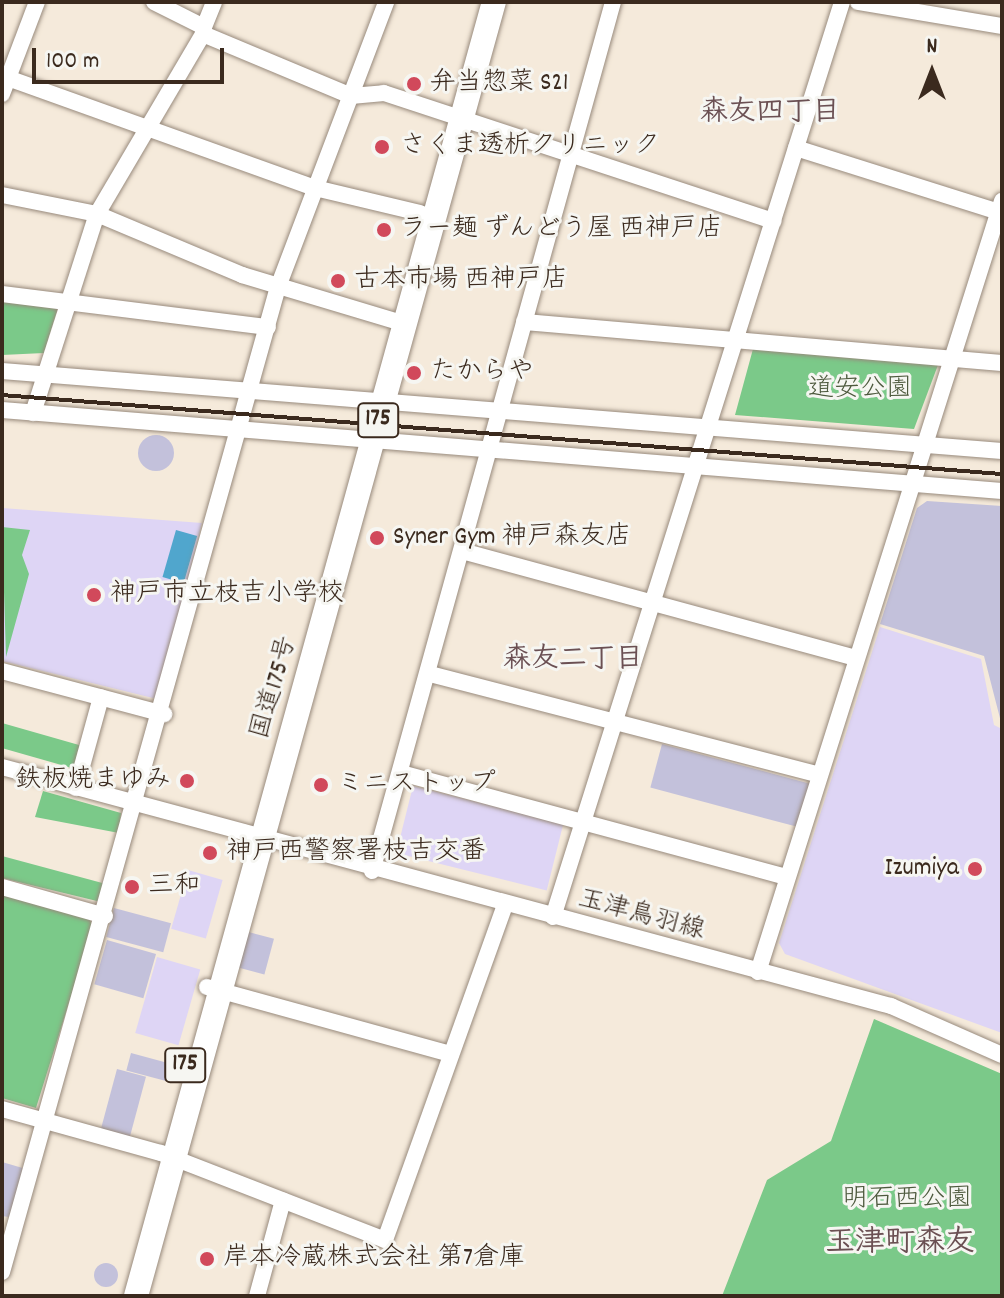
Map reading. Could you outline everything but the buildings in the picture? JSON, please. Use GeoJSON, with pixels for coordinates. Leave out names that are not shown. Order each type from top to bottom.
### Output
{"type":"FeatureCollection","features":[{"type":"Feature","properties":{"kind":"highway","name":"国道175号"},"geometry":{"type":"LineString","coordinates":[[136,1296],[168,1155],[454,119],[478,2]]}},
{"type":"Feature","properties":{"kind":"highway","name":"国道175号"},"geometry":{"type":"LineString","coordinates":[[398,323],[420,213],[494,2]]}},
{"type":"Feature","properties":{"kind":"highway","name":"国道175号"},"geometry":{"type":"LineString","coordinates":[[122,1296],[168,1155]]}},
{"type":"Feature","properties":{"kind":"street"},"geometry":{"type":"LineString","coordinates":[[37,2],[4,83],[149,128],[315,188],[420,213]]}},
{"type":"Feature","properties":{"kind":"street"},"geometry":{"type":"LineString","coordinates":[[154,2],[203,30],[351,96],[384,93],[573,161],[773,221]]}},
{"type":"Feature","properties":{"kind":"street"},"geometry":{"type":"LineString","coordinates":[[33,413],[97,214],[149,128],[203,30],[214,2]]}},
{"type":"Feature","properties":{"kind":"street"},"geometry":{"type":"LineString","coordinates":[[2,1272],[9,1225],[48,1122],[242,431],[278,287],[386,2]]}},
{"type":"Feature","properties":{"kind":"street"},"geometry":{"type":"LineString","coordinates":[[372,871],[430,674],[524,322],[573,161],[613,2]]}},
{"type":"Feature","properties":{"kind":"street"},"geometry":{"type":"LineString","coordinates":[[553,917],[842,2]]}},
{"type":"Feature","properties":{"kind":"street"},"geometry":{"type":"LineString","coordinates":[[858,2],[1002,26]]}},
{"type":"Feature","properties":{"kind":"street"},"geometry":{"type":"LineString","coordinates":[[758,972],[817,774],[1001,209],[796,148]]}},
{"type":"Feature","properties":{"kind":"street"},"geometry":{"type":"LineString","coordinates":[[2,195],[97,214],[278,287],[398,323]]}},
{"type":"Feature","properties":{"kind":"street"},"geometry":{"type":"LineString","coordinates":[[2,294],[70,300],[268,327]]}},
{"type":"Feature","properties":{"kind":"street"},"geometry":{"type":"LineString","coordinates":[[524,322],[1002,363]]}},
{"type":"Feature","properties":{"kind":"street"},"geometry":{"type":"LineString","coordinates":[[2,371],[499,414],[710,427],[1002,451]]}},
{"type":"Feature","properties":{"kind":"street"},"geometry":{"type":"LineString","coordinates":[[2,410],[488,453],[1002,491]]}},
{"type":"Feature","properties":{"kind":"street"},"geometry":{"type":"LineString","coordinates":[[462,551],[856,658]]}},
{"type":"Feature","properties":{"kind":"street"},"geometry":{"type":"LineString","coordinates":[[2,671],[164,714]]}},
{"type":"Feature","properties":{"kind":"street"},"geometry":{"type":"LineString","coordinates":[[430,674],[817,774]]}},
{"type":"Feature","properties":{"kind":"street"},"geometry":{"type":"LineString","coordinates":[[76,788],[101,697]]}},
{"type":"Feature","properties":{"kind":"street","name":"玉津鳥羽線"},"geometry":{"type":"LineString","coordinates":[[2,767],[504,907],[553,917],[891,1006],[1002,1055]]}},
{"type":"Feature","properties":{"kind":"street"},"geometry":{"type":"LineString","coordinates":[[401,773],[787,877]]}},
{"type":"Feature","properties":{"kind":"street"},"geometry":{"type":"LineString","coordinates":[[2,887],[105,916]]}},
{"type":"Feature","properties":{"kind":"street"},"geometry":{"type":"LineString","coordinates":[[2,1109],[168,1155],[385,1240],[504,907]]}},
{"type":"Feature","properties":{"kind":"street"},"geometry":{"type":"LineString","coordinates":[[213,989],[451,1054]]}},
{"type":"Feature","properties":{"kind":"street"},"geometry":{"type":"LineString","coordinates":[[257,1296],[283,1200]]}},
{"type":"Feature","properties":{"kind":"shaded area"},"geometry":{"type":"Polygon","coordinates":[[[156,435],[169,440],[174,453],[169,466],[156,471],[143,466],[138,453],[143,440],[156,435]]]}},
{"type":"Feature","properties":{"kind":"shaded area"},"geometry":{"type":"Polygon","coordinates":[[[927,501],[1002,506],[1002,726],[984,656],[880,624],[917,508],[927,501]]]}},
{"type":"Feature","properties":{"kind":"shaded area","name":"神戸市立枝吉小学校"},"geometry":{"type":"Polygon","coordinates":[[[2,508],[202,523],[157,699],[2,661],[2,508]]]}},
{"type":"Feature","properties":{"kind":"shaded area"},"geometry":{"type":"Polygon","coordinates":[[[880,627],[981,659],[994,725],[1002,729],[1002,1033],[785,954],[779,943],[880,627]]]}},
{"type":"Feature","properties":{"kind":"shaded area"},"geometry":{"type":"Polygon","coordinates":[[[662,744],[814,785],[802,828],[650,787],[662,744]]]}},
{"type":"Feature","properties":{"kind":"shaded area"},"geometry":{"type":"Polygon","coordinates":[[[413,786],[563,823],[547,890],[396,853],[413,786]]]}},
{"type":"Feature","properties":{"kind":"shaded area"},"geometry":{"type":"Polygon","coordinates":[[[188,870],[223,880],[206,939],[171,929],[188,870]]]}},
{"type":"Feature","properties":{"kind":"shaded area"},"geometry":{"type":"Polygon","coordinates":[[[114,908],[171,923],[163,952],[106,937],[114,908]]]}},
{"type":"Feature","properties":{"kind":"shaded area"},"geometry":{"type":"Polygon","coordinates":[[[245,931],[274,939],[264,975],[235,967],[245,931]]]}},
{"type":"Feature","properties":{"kind":"shaded area"},"geometry":{"type":"Polygon","coordinates":[[[107,940],[156,954],[143,998],[94,984],[107,940]]]}},
{"type":"Feature","properties":{"kind":"shaded area"},"geometry":{"type":"Polygon","coordinates":[[[157,957],[200,969],[178,1045],[135,1033],[157,957]]]}},
{"type":"Feature","properties":{"kind":"shaded area"},"geometry":{"type":"Polygon","coordinates":[[[131,1053],[173,1064],[168,1082],[126,1070],[131,1053]]]}},
{"type":"Feature","properties":{"kind":"shaded area"},"geometry":{"type":"Polygon","coordinates":[[[117,1069],[146,1077],[129,1139],[100,1131],[117,1069]]]}},
{"type":"Feature","properties":{"kind":"shaded area"},"geometry":{"type":"Polygon","coordinates":[[[2,1162],[26,1169],[9,1217],[2,1216],[2,1162]]]}},
{"type":"Feature","properties":{"kind":"shaded area"},"geometry":{"type":"Polygon","coordinates":[[[106,1263],[115,1266],[118,1275],[115,1284],[106,1287],[97,1284],[94,1275],[97,1266],[106,1263]]]}},
{"type":"Feature","properties":{"kind":"green space"},"geometry":{"type":"Polygon","coordinates":[[[2,298],[58,308],[44,353],[2,355],[2,298]]]}},
{"type":"Feature","properties":{"kind":"green space","name":"道安公園"},"geometry":{"type":"Polygon","coordinates":[[[753,349],[938,365],[914,429],[735,415],[753,349]]]}},
{"type":"Feature","properties":{"kind":"green space"},"geometry":{"type":"Polygon","coordinates":[[[2,527],[30,530],[22,555],[29,574],[6,657],[2,527]]]}},
{"type":"Feature","properties":{"kind":"green space"},"geometry":{"type":"Polygon","coordinates":[[[2,723],[80,745],[73,768],[2,748],[2,723]]]}},
{"type":"Feature","properties":{"kind":"green space"},"geometry":{"type":"Polygon","coordinates":[[[43,791],[121,813],[119,833],[35,817],[43,791]]]}},
{"type":"Feature","properties":{"kind":"green space"},"geometry":{"type":"Polygon","coordinates":[[[2,856],[106,884],[101,902],[2,878],[2,856]]]}},
{"type":"Feature","properties":{"kind":"green space"},"geometry":{"type":"Polygon","coordinates":[[[2,892],[88,917],[93,926],[36,1108],[2,1098],[2,892]]]}},
{"type":"Feature","properties":{"kind":"green space","name":"明石西公園"},"geometry":{"type":"Polygon","coordinates":[[[874,1019],[1002,1074],[1002,1296],[722,1296],[767,1180],[831,1141],[874,1019]]]}},
{"type":"Feature","properties":{"kind":"water"},"geometry":{"type":"Polygon","coordinates":[[[176,530],[197,536],[184,583],[162,577],[176,530]]]}},
{"type":"Feature","properties":{"kind":"railway"},"geometry":{"type":"LineString","coordinates":[[2,395],[1002,474]]}},
{"type":"Feature","properties":{"kind":"place","name":"弁当惣菜 S21"},"geometry":{"type":"Point","coordinates":[414,84]}},
{"type":"Feature","properties":{"kind":"place","name":"さくま透析クリニック"},"geometry":{"type":"Point","coordinates":[382,147]}},
{"type":"Feature","properties":{"kind":"place","name":"ラー麺 ずんどう屋 西神戸店"},"geometry":{"type":"Point","coordinates":[384,230]}},
{"type":"Feature","properties":{"kind":"place","name":"古本市場 西神戸店"},"geometry":{"type":"Point","coordinates":[338,281]}},
{"type":"Feature","properties":{"kind":"place","name":"たからや"},"geometry":{"type":"Point","coordinates":[414,373]}},
{"type":"Feature","properties":{"kind":"place","name":"Syner Gym 神戸森友店"},"geometry":{"type":"Point","coordinates":[377,538]}},
{"type":"Feature","properties":{"kind":"place","name":"神戸市立枝吉小学校"},"geometry":{"type":"Point","coordinates":[94,595]}},
{"type":"Feature","properties":{"kind":"place","name":"鉄板焼まゆみ"},"geometry":{"type":"Point","coordinates":[187,781]}},
{"type":"Feature","properties":{"kind":"place","name":"ミニストップ"},"geometry":{"type":"Point","coordinates":[321,785]}},
{"type":"Feature","properties":{"kind":"place","name":"神戸西警察署枝吉交番"},"geometry":{"type":"Point","coordinates":[210,853]}},
{"type":"Feature","properties":{"kind":"place","name":"Izumiya"},"geometry":{"type":"Point","coordinates":[975,869]}},
{"type":"Feature","properties":{"kind":"place","name":"三和"},"geometry":{"type":"Point","coordinates":[132,887]}},
{"type":"Feature","properties":{"kind":"place","name":"岸本冷蔵株式会社 第7倉庫"},"geometry":{"type":"Point","coordinates":[207,1259]}},
{"type":"Feature","properties":{"kind":"district","name":"森友四丁目"},"geometry":{"type":"Point","coordinates":[770,114]}},
{"type":"Feature","properties":{"kind":"district","name":"森友二丁目"},"geometry":{"type":"Point","coordinates":[573,661]}},
{"type":"Feature","properties":{"kind":"district","name":"玉津町森友"},"geometry":{"type":"Point","coordinates":[900,1245]}}]}
